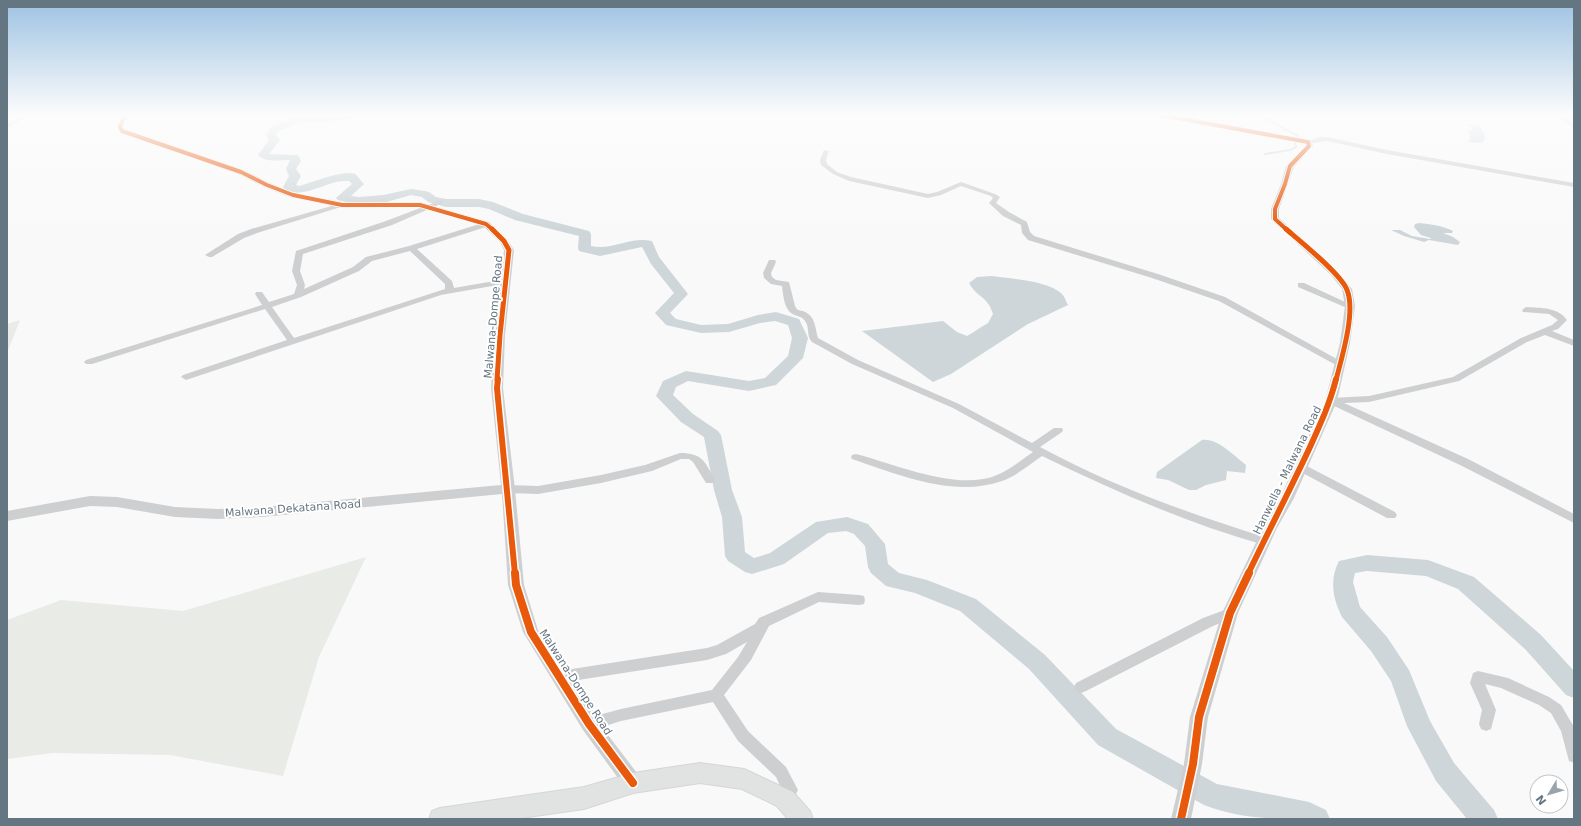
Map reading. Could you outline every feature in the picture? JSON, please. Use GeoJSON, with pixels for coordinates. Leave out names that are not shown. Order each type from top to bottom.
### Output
{"type":"FeatureCollection","features":[{"type":"Feature","properties":{"kind":"main road"},"geometry":{"type":"LineString","coordinates":[[441,819],[584,798],[633,783],[700,774],[744,779],[785,799],[802,819]]}},
{"type":"Feature","properties":{"kind":"street","name":"Malwana-Dompe Road"},"geometry":{"type":"LineString","coordinates":[[187,154],[241,172],[267,185],[293,195],[342,205],[383,204],[420,205],[428,207],[486,224],[504,241],[509,250],[497,388],[508,488],[516,585],[531,632],[589,724],[633,783]]}},
{"type":"Feature","properties":{"kind":"street"},"geometry":{"type":"LineString","coordinates":[[825,154],[823,160],[824,165],[835,173],[849,179],[928,196],[939,194],[961,184],[994,195],[997,198],[992,203],[1006,214],[1024,224],[1026,233],[1031,238],[1222,299],[1339,363]]}},
{"type":"Feature","properties":{"kind":"street","name":"Hanwella - Malwana Road"},"geometry":{"type":"LineString","coordinates":[[1183,813],[1193,764],[1199,717],[1230,613],[1301,467],[1331,401],[1345,343],[1350,306],[1347,290],[1334,273],[1275,219],[1274,209],[1285,184],[1290,166],[1302,154]]}},
{"type":"Feature","properties":{"kind":"street"},"geometry":{"type":"LineString","coordinates":[[1396,154],[1574,185]]}},
{"type":"Feature","properties":{"kind":"street"},"geometry":{"type":"LineString","coordinates":[[298,295],[301,285],[296,271],[299,253],[363,232],[440,202]]}},
{"type":"Feature","properties":{"kind":"street"},"geometry":{"type":"LineString","coordinates":[[208,255],[248,234],[342,205]]}},
{"type":"Feature","properties":{"kind":"street"},"geometry":{"type":"LineString","coordinates":[[89,362],[268,306],[298,295],[356,269],[369,259],[412,248],[486,224]]}},
{"type":"Feature","properties":{"kind":"street"},"geometry":{"type":"LineString","coordinates":[[412,248],[449,282],[449,291]]}},
{"type":"Feature","properties":{"kind":"street"},"geometry":{"type":"LineString","coordinates":[[772,262],[767,273],[768,278],[774,282],[786,284],[792,309],[795,312],[804,315],[811,321],[813,326],[813,338],[815,340],[855,362],[956,406],[1037,449],[1098,479],[1181,514],[1232,532],[1264,541]]}},
{"type":"Feature","properties":{"kind":"street"},"geometry":{"type":"LineString","coordinates":[[186,376],[449,291],[506,281]]}},
{"type":"Feature","properties":{"kind":"street"},"geometry":{"type":"LineString","coordinates":[[1301,285],[1350,306]]}},
{"type":"Feature","properties":{"kind":"street"},"geometry":{"type":"LineString","coordinates":[[259,294],[292,341]]}},
{"type":"Feature","properties":{"kind":"street"},"geometry":{"type":"LineString","coordinates":[[1331,401],[1369,399],[1456,379],[1524,340],[1546,332],[1563,320],[1561,317],[1551,312],[1526,310]]}},
{"type":"Feature","properties":{"kind":"street"},"geometry":{"type":"LineString","coordinates":[[1546,332],[1574,343]]}},
{"type":"Feature","properties":{"kind":"street"},"geometry":{"type":"LineString","coordinates":[[1331,401],[1464,462],[1574,520]]}},
{"type":"Feature","properties":{"kind":"street"},"geometry":{"type":"LineString","coordinates":[[856,458],[900,472],[943,482],[979,483],[999,478],[1037,449],[1058,430]]}},
{"type":"Feature","properties":{"kind":"street"},"geometry":{"type":"LineString","coordinates":[[508,488],[538,490],[601,479],[648,468],[680,456],[691,456],[697,460],[710,480]]}},
{"type":"Feature","properties":{"kind":"street"},"geometry":{"type":"LineString","coordinates":[[1301,467],[1391,515]]}},
{"type":"Feature","properties":{"kind":"street","name":"Malwana Dekatana Road"},"geometry":{"type":"LineString","coordinates":[[7,516],[90,500],[117,502],[175,512],[247,513],[508,488]]}},
{"type":"Feature","properties":{"kind":"street"},"geometry":{"type":"LineString","coordinates":[[589,724],[621,715],[716,695],[720,688],[744,660],[764,622],[818,597],[859,600]]}},
{"type":"Feature","properties":{"kind":"street"},"geometry":{"type":"LineString","coordinates":[[1081,687],[1208,622],[1230,613]]}},
{"type":"Feature","properties":{"kind":"street"},"geometry":{"type":"LineString","coordinates":[[559,677],[707,654],[721,650],[760,628]]}},
{"type":"Feature","properties":{"kind":"street"},"geometry":{"type":"LineString","coordinates":[[1486,724],[1489,710],[1477,683],[1478,677],[1503,682],[1544,701],[1556,709],[1568,730],[1574,756]]}},
{"type":"Feature","properties":{"kind":"street"},"geometry":{"type":"LineString","coordinates":[[716,695],[743,736],[781,772],[790,790],[785,799]]}},
{"type":"Feature","properties":{"kind":"shaded area"},"geometry":{"type":"Polygon","coordinates":[[[1419,223],[1437,226],[1453,231],[1452,233],[1443,233],[1460,242],[1458,245],[1429,240],[1424,242],[1391,230],[1400,230],[1412,236],[1430,239],[1431,238],[1421,235],[1414,227],[1415,224],[1419,223]]]}},
{"type":"Feature","properties":{"kind":"shaded area"},"geometry":{"type":"Polygon","coordinates":[[[992,276],[1038,283],[1055,289],[1062,294],[1068,305],[1028,324],[951,374],[933,382],[862,331],[943,321],[957,332],[967,336],[988,323],[993,314],[988,303],[975,292],[969,283],[977,277],[992,276]]]}},
{"type":"Feature","properties":{"kind":"shaded area"},"geometry":{"type":"Polygon","coordinates":[[[20,320],[7,353],[7,324],[20,320]]]}},
{"type":"Feature","properties":{"kind":"shaded area"},"geometry":{"type":"Polygon","coordinates":[[[1202,440],[1214,442],[1231,453],[1246,465],[1245,473],[1227,471],[1226,480],[1206,485],[1196,490],[1189,490],[1168,480],[1156,478],[1157,472],[1202,440]]]}},
{"type":"Feature","properties":{"kind":"shaded area"},"geometry":{"type":"Polygon","coordinates":[[[366,557],[319,657],[283,776],[170,755],[52,753],[7,759],[7,620],[61,600],[183,611],[366,557]]]}},
{"type":"Feature","properties":{"kind":"waterway"},"geometry":{"type":"LineString","coordinates":[[264,154],[263,155],[268,157],[294,157],[296,161],[291,169],[295,176],[289,187],[299,190],[336,178],[352,177],[358,184],[342,198],[359,201],[383,199],[411,192],[425,194],[432,200],[446,203],[479,203],[493,206],[519,217],[585,234],[584,248],[600,252],[638,243],[647,244],[649,251],[657,264],[681,294],[662,313],[671,322],[701,329],[729,328],[758,319],[776,316],[794,322],[800,338],[795,358],[770,382],[749,386],[686,376],[669,384],[664,396],[687,418],[712,435],[723,490],[732,517],[735,556],[752,566],[777,559],[823,527],[847,524],[861,529],[875,544],[878,567],[893,580],[919,586],[968,605],[1037,662],[1107,737],[1213,796],[1309,815],[1316,819]]}},
{"type":"Feature","properties":{"kind":"waterway"},"geometry":{"type":"LineString","coordinates":[[1484,819],[1445,772],[1419,726],[1401,677],[1379,644],[1350,611],[1342,582],[1346,567],[1367,563],[1428,568],[1466,583],[1533,642],[1574,688]]}},
{"type":"Feature","properties":{"kind":"cycle path"},"geometry":{"type":"LineString","coordinates":[[187,154],[241,172],[267,185],[293,195],[342,205],[420,205],[486,224],[504,241],[509,250],[500,335],[497,388],[508,489],[516,585],[531,632],[589,724],[633,783]]}},
{"type":"Feature","properties":{"kind":"cycle path"},"geometry":{"type":"LineString","coordinates":[[1181,819],[1193,764],[1199,717],[1230,613],[1270,528],[1287,498],[1331,401],[1345,343],[1350,306],[1347,289],[1334,273],[1275,219],[1275,209],[1285,184],[1290,166],[1302,154]]}}]}
